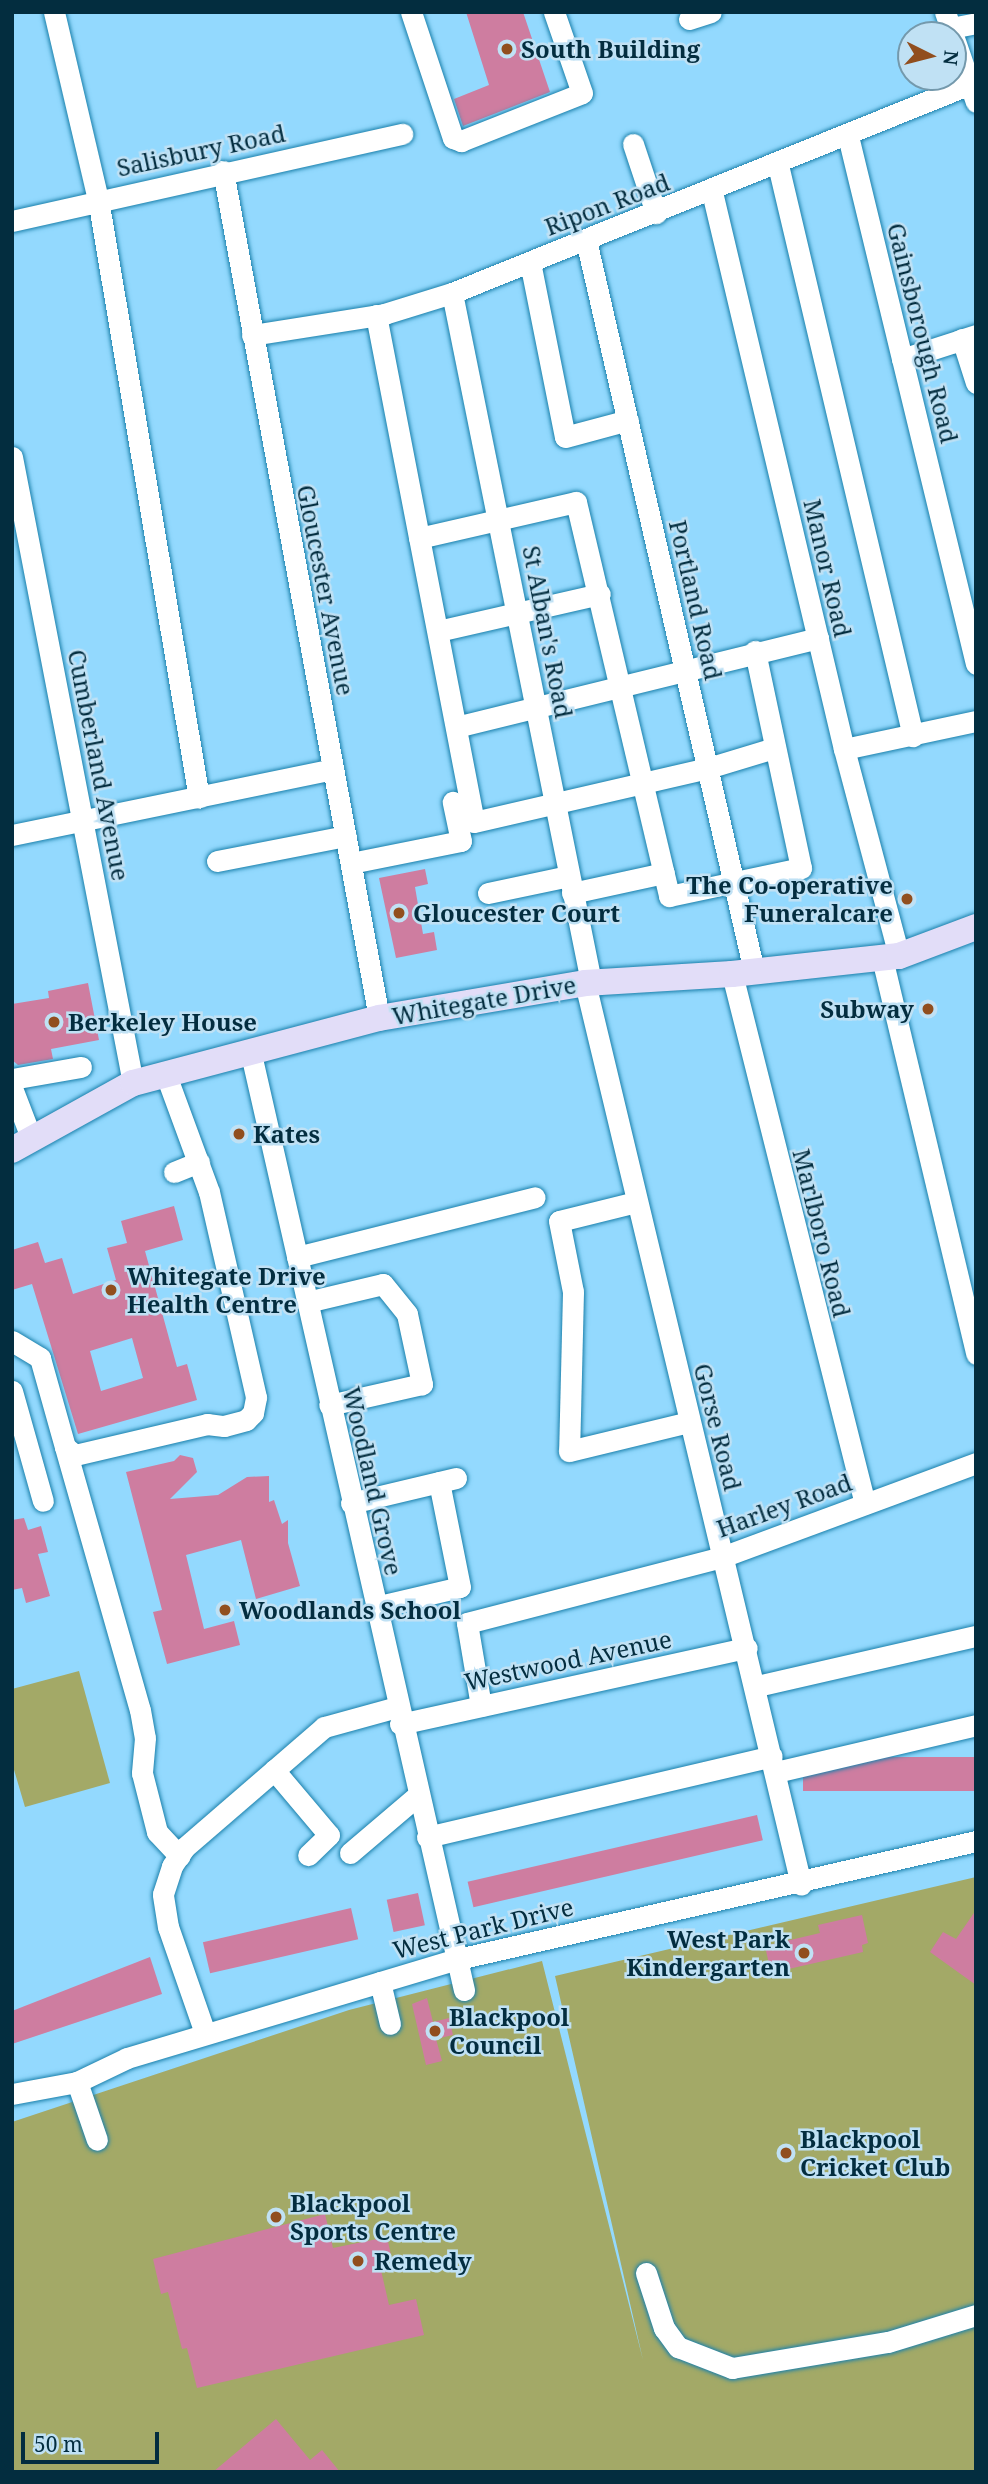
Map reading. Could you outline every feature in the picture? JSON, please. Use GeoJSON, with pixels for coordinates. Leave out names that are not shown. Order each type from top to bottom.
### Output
{"type":"FeatureCollection","features":[{"type":"Feature","properties":{"kind":"main road","name":"Whitegate Drive"},"geometry":{"type":"LineString","coordinates":[[22,1145],[133,1083],[251,1054],[379,1018],[588,982],[743,972],[890,957],[976,927]]}},
{"type":"Feature","properties":{"kind":"street"},"geometry":{"type":"LineString","coordinates":[[54,12],[98,199],[199,798]]}},
{"type":"Feature","properties":{"kind":"street"},"geometry":{"type":"LineString","coordinates":[[411,12],[453,138],[461,141],[582,93],[554,12]]}},
{"type":"Feature","properties":{"kind":"street"},"geometry":{"type":"LineString","coordinates":[[689,19],[711,12]]}},
{"type":"Feature","properties":{"kind":"street"},"geometry":{"type":"LineString","coordinates":[[973,93],[948,20],[976,23]]}},
{"type":"Feature","properties":{"kind":"street","name":"Ripon Road"},"geometry":{"type":"LineString","coordinates":[[252,335],[376,316],[452,293],[848,136],[973,93]]}},
{"type":"Feature","properties":{"kind":"street","name":"Salisbury Road"},"geometry":{"type":"LineString","coordinates":[[12,220],[223,171],[402,134]]}},
{"type":"Feature","properties":{"kind":"street","name":"Gainsborough Road"},"geometry":{"type":"LineString","coordinates":[[848,136],[976,664]]}},
{"type":"Feature","properties":{"kind":"street"},"geometry":{"type":"LineString","coordinates":[[633,144],[656,213]]}},
{"type":"Feature","properties":{"kind":"street"},"geometry":{"type":"LineString","coordinates":[[778,165],[913,736]]}},
{"type":"Feature","properties":{"kind":"street","name":"Gloucester Avenue"},"geometry":{"type":"LineString","coordinates":[[223,171],[379,1018]]}},
{"type":"Feature","properties":{"kind":"street","name":"Manor Road"},"geometry":{"type":"LineString","coordinates":[[712,192],[844,749],[976,1354]]}},
{"type":"Feature","properties":{"kind":"street","name":"Portland Road"},"geometry":{"type":"LineString","coordinates":[[586,240],[733,881],[743,972]]}},
{"type":"Feature","properties":{"kind":"street"},"geometry":{"type":"LineString","coordinates":[[530,262],[565,437],[628,420]]}},
{"type":"Feature","properties":{"kind":"street","name":"St Alban's Road"},"geometry":{"type":"LineString","coordinates":[[452,293],[537,709],[588,982]]}},
{"type":"Feature","properties":{"kind":"street"},"geometry":{"type":"LineString","coordinates":[[376,316],[474,822],[708,768],[774,748]]}},
{"type":"Feature","properties":{"kind":"street"},"geometry":{"type":"LineString","coordinates":[[902,359],[969,337],[976,383]]}},
{"type":"Feature","properties":{"kind":"street","name":"Cumberland Avenue"},"geometry":{"type":"LineString","coordinates":[[12,457],[133,1083]]}},
{"type":"Feature","properties":{"kind":"street"},"geometry":{"type":"LineString","coordinates":[[419,538],[576,502],[600,594],[669,896],[801,868],[755,652]]}},
{"type":"Feature","properties":{"kind":"street"},"geometry":{"type":"LineString","coordinates":[[438,631],[600,594]]}},
{"type":"Feature","properties":{"kind":"street"},"geometry":{"type":"LineString","coordinates":[[456,727],[818,638]]}},
{"type":"Feature","properties":{"kind":"street"},"geometry":{"type":"LineString","coordinates":[[844,749],[976,721]]}},
{"type":"Feature","properties":{"kind":"street"},"geometry":{"type":"LineString","coordinates":[[12,835],[333,769]]}},
{"type":"Feature","properties":{"kind":"street"},"geometry":{"type":"LineString","coordinates":[[351,863],[461,841],[453,802]]}},
{"type":"Feature","properties":{"kind":"street"},"geometry":{"type":"LineString","coordinates":[[217,861],[346,836]]}},
{"type":"Feature","properties":{"kind":"street"},"geometry":{"type":"LineString","coordinates":[[488,893],[664,873]]}},
{"type":"Feature","properties":{"kind":"street","name":"Marlboro Road"},"geometry":{"type":"LineString","coordinates":[[743,972],[865,1504]]}},
{"type":"Feature","properties":{"kind":"street","name":"Gorse Road"},"geometry":{"type":"LineString","coordinates":[[588,982],[636,1202],[722,1557],[757,1686],[801,1884]]}},
{"type":"Feature","properties":{"kind":"street","name":"Woodland Grove"},"geometry":{"type":"LineString","coordinates":[[251,1054],[417,1796],[464,1990]]}},
{"type":"Feature","properties":{"kind":"street"},"geometry":{"type":"LineString","coordinates":[[12,1079],[81,1067]]}},
{"type":"Feature","properties":{"kind":"street"},"geometry":{"type":"LineString","coordinates":[[65,1447],[75,1455],[93,1453],[207,1424],[246,1420],[253,1413],[256,1397],[238,1350],[199,1162],[166,1075]]}},
{"type":"Feature","properties":{"kind":"street"},"geometry":{"type":"LineString","coordinates":[[12,1088],[22,1145]]}},
{"type":"Feature","properties":{"kind":"street"},"geometry":{"type":"LineString","coordinates":[[174,1172],[199,1162]]}},
{"type":"Feature","properties":{"kind":"street"},"geometry":{"type":"LineString","coordinates":[[297,1257],[535,1198]]}},
{"type":"Feature","properties":{"kind":"street"},"geometry":{"type":"LineString","coordinates":[[636,1202],[559,1221],[573,1292],[569,1451],[689,1422]]}},
{"type":"Feature","properties":{"kind":"street"},"geometry":{"type":"LineString","coordinates":[[307,1302],[383,1284],[407,1314],[422,1384],[329,1405]]}},
{"type":"Feature","properties":{"kind":"street"},"geometry":{"type":"LineString","coordinates":[[15,1339],[40,1358],[141,1710],[145,1738],[142,1773],[144,1804],[157,1832],[179,1856],[163,1894],[168,1927],[205,2033]]}},
{"type":"Feature","properties":{"kind":"street"},"geometry":{"type":"LineString","coordinates":[[12,1391],[43,1501]]}},
{"type":"Feature","properties":{"kind":"street","name":"Harley Road"},"geometry":{"type":"LineString","coordinates":[[481,1706],[467,1623],[608,1589],[722,1557],[976,1463]]}},
{"type":"Feature","properties":{"kind":"street"},"geometry":{"type":"LineString","coordinates":[[351,1503],[447,1480],[460,1587],[374,1607]]}},
{"type":"Feature","properties":{"kind":"street"},"geometry":{"type":"LineString","coordinates":[[757,1686],[976,1636]]}},
{"type":"Feature","properties":{"kind":"street","name":"Westwood Avenue"},"geometry":{"type":"LineString","coordinates":[[179,1856],[324,1727],[481,1706],[747,1648]]}},
{"type":"Feature","properties":{"kind":"street"},"geometry":{"type":"LineString","coordinates":[[427,1837],[774,1764],[976,1726]]}},
{"type":"Feature","properties":{"kind":"street"},"geometry":{"type":"LineString","coordinates":[[274,1770],[329,1835],[308,1855]]}},
{"type":"Feature","properties":{"kind":"street"},"geometry":{"type":"LineString","coordinates":[[351,1853],[417,1796]]}},
{"type":"Feature","properties":{"kind":"street","name":"West Park Drive"},"geometry":{"type":"LineString","coordinates":[[12,2094],[76,2082],[127,2058],[458,1959],[801,1884],[976,1841]]}},
{"type":"Feature","properties":{"kind":"street"},"geometry":{"type":"LineString","coordinates":[[380,1982],[390,2024]]}},
{"type":"Feature","properties":{"kind":"street"},"geometry":{"type":"LineString","coordinates":[[76,2082],[97,2140]]}},
{"type":"Feature","properties":{"kind":"street"},"geometry":{"type":"LineString","coordinates":[[646,2273],[664,2328],[678,2347],[732,2368],[888,2342],[976,2315]]}},
{"type":"Feature","properties":{"kind":"green space"},"geometry":{"type":"Polygon","coordinates":[[[79,1671],[110,1783],[25,1807],[12,1763],[12,1689],[79,1671]]]}},
{"type":"Feature","properties":{"kind":"green space"},"geometry":{"type":"Polygon","coordinates":[[[976,1877],[976,2472],[12,2472],[12,2122],[349,2010],[542,1961],[643,2360],[555,1976],[976,1877]]]}},
{"type":"Feature","properties":{"kind":"building","name":"South Building"},"geometry":{"type":"Polygon","coordinates":[[[466,12],[523,12],[550,92],[463,126],[454,99],[489,85],[466,12]]]}},
{"type":"Feature","properties":{"kind":"building","name":"Gloucester Court"},"geometry":{"type":"Polygon","coordinates":[[[425,869],[428,884],[415,887],[423,934],[434,932],[437,950],[396,958],[379,878],[425,869]]]}},
{"type":"Feature","properties":{"kind":"building","name":"Berkeley House"},"geometry":{"type":"Polygon","coordinates":[[[88,983],[99,1040],[51,1049],[53,1059],[18,1065],[12,1060],[12,1004],[49,998],[48,991],[88,983]]]}},
{"type":"Feature","properties":{"kind":"building"},"geometry":{"type":"Polygon","coordinates":[[[174,1206],[183,1240],[145,1251],[177,1367],[187,1364],[197,1400],[78,1434],[32,1284],[12,1290],[12,1250],[38,1242],[45,1263],[62,1258],[73,1294],[116,1280],[107,1248],[127,1243],[121,1221],[174,1206]],[[132,1338],[90,1351],[101,1391],[143,1378],[132,1338]]]}},
{"type":"Feature","properties":{"kind":"building"},"geometry":{"type":"Polygon","coordinates":[[[180,1455],[193,1458],[197,1472],[170,1499],[218,1495],[247,1477],[269,1476],[269,1502],[274,1500],[282,1524],[288,1520],[288,1543],[300,1586],[256,1599],[241,1540],[186,1555],[204,1629],[234,1621],[240,1645],[167,1664],[153,1612],[162,1610],[126,1472],[174,1461],[180,1455]]]}},
{"type":"Feature","properties":{"kind":"building"},"geometry":{"type":"Polygon","coordinates":[[[24,1518],[28,1530],[41,1526],[48,1552],[38,1554],[50,1596],[26,1603],[22,1588],[12,1590],[12,1520],[24,1518]]]}},
{"type":"Feature","properties":{"kind":"building"},"geometry":{"type":"Polygon","coordinates":[[[803,1757],[976,1757],[976,1791],[803,1791],[803,1757]]]}},
{"type":"Feature","properties":{"kind":"building"},"geometry":{"type":"Polygon","coordinates":[[[757,1815],[763,1840],[473,1907],[468,1882],[757,1815]]]}},
{"type":"Feature","properties":{"kind":"building"},"geometry":{"type":"Polygon","coordinates":[[[418,1893],[425,1925],[394,1932],[387,1900],[418,1893]]]}},
{"type":"Feature","properties":{"kind":"building"},"geometry":{"type":"Polygon","coordinates":[[[351,1908],[358,1939],[210,1973],[203,1942],[351,1908]]]}},
{"type":"Feature","properties":{"kind":"building"},"geometry":{"type":"Polygon","coordinates":[[[976,1910],[976,1985],[930,1952],[943,1932],[956,1939],[976,1910]]]}},
{"type":"Feature","properties":{"kind":"building"},"geometry":{"type":"Polygon","coordinates":[[[862,1915],[868,1943],[862,1945],[863,1952],[771,1973],[765,1946],[820,1933],[818,1925],[862,1915]]]}},
{"type":"Feature","properties":{"kind":"building"},"geometry":{"type":"Polygon","coordinates":[[[150,1957],[162,1994],[12,2044],[12,2011],[150,1957]]]}},
{"type":"Feature","properties":{"kind":"building","name":"Blackpool Council"},"geometry":{"type":"Polygon","coordinates":[[[427,1998],[433,2022],[449,2018],[453,2035],[436,2039],[442,2061],[426,2065],[412,2004],[427,1998]]]}},
{"type":"Feature","properties":{"kind":"building"},"geometry":{"type":"Polygon","coordinates":[[[325,2214],[333,2248],[387,2237],[391,2255],[378,2257],[389,2305],[416,2299],[424,2335],[197,2388],[187,2348],[182,2349],[168,2292],[161,2294],[153,2259],[325,2214]]]}},
{"type":"Feature","properties":{"kind":"building"},"geometry":{"type":"Polygon","coordinates":[[[276,2419],[310,2460],[322,2450],[340,2472],[213,2472],[276,2419]]]}},
{"type":"Feature","properties":{"kind":"place","name":"South Building"},"geometry":{"type":"Point","coordinates":[507,49]}},
{"type":"Feature","properties":{"kind":"place","name":"The Co-operative Funeralcare"},"geometry":{"type":"Point","coordinates":[907,899]}},
{"type":"Feature","properties":{"kind":"place","name":"Gloucester Court"},"geometry":{"type":"Point","coordinates":[399,913]}},
{"type":"Feature","properties":{"kind":"place","name":"Subway"},"geometry":{"type":"Point","coordinates":[928,1009]}},
{"type":"Feature","properties":{"kind":"place","name":"Berkeley House"},"geometry":{"type":"Point","coordinates":[54,1022]}},
{"type":"Feature","properties":{"kind":"place","name":"Kates"},"geometry":{"type":"Point","coordinates":[239,1134]}},
{"type":"Feature","properties":{"kind":"place","name":"Whitegate Drive Health Centre"},"geometry":{"type":"Point","coordinates":[111,1290]}},
{"type":"Feature","properties":{"kind":"place","name":"Woodlands School"},"geometry":{"type":"Point","coordinates":[225,1610]}},
{"type":"Feature","properties":{"kind":"place","name":"West Park Kindergarten"},"geometry":{"type":"Point","coordinates":[804,1953]}},
{"type":"Feature","properties":{"kind":"place","name":"Blackpool Council"},"geometry":{"type":"Point","coordinates":[435,2031]}},
{"type":"Feature","properties":{"kind":"place","name":"Blackpool Cricket Club"},"geometry":{"type":"Point","coordinates":[786,2153]}},
{"type":"Feature","properties":{"kind":"place","name":"Blackpool Sports Centre"},"geometry":{"type":"Point","coordinates":[276,2217]}},
{"type":"Feature","properties":{"kind":"place","name":"Remedy"},"geometry":{"type":"Point","coordinates":[358,2261]}}]}
